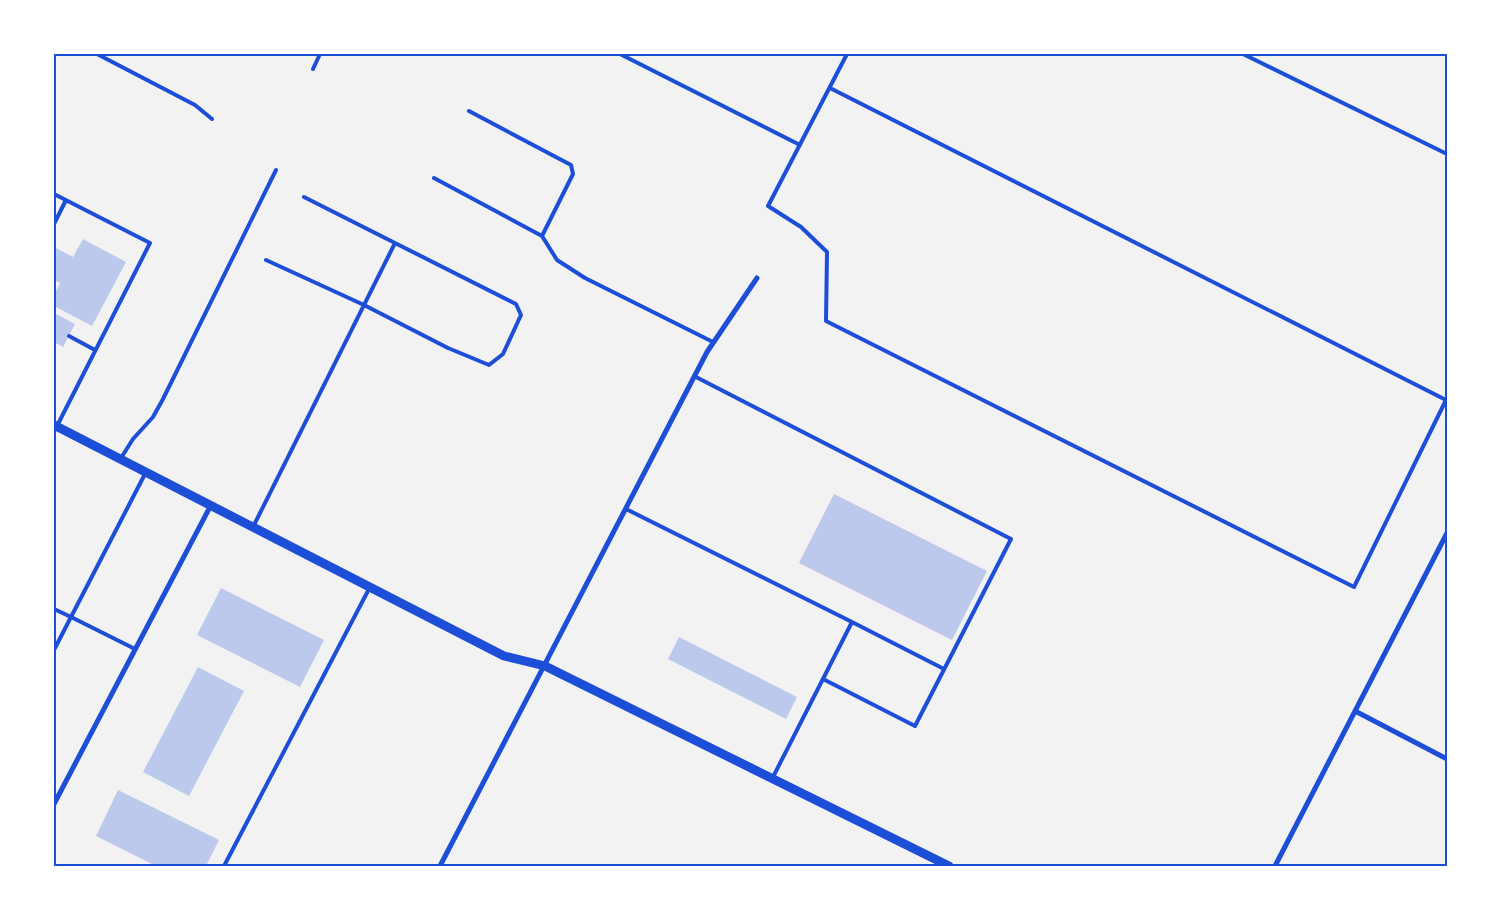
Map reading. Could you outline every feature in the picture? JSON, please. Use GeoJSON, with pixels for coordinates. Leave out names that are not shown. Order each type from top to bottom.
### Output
{"type":"FeatureCollection","features":[{"type":"Feature","properties":{"kind":"street"},"geometry":{"type":"LineString","coordinates":[[440,866],[694,376],[713,342],[757,278]]}},
{"type":"Feature","properties":{"kind":"street"},"geometry":{"type":"LineString","coordinates":[[55,426],[504,656],[545,666],[949,866]]}},
{"type":"Feature","properties":{"kind":"street"},"geometry":{"type":"LineString","coordinates":[[54,804],[210,505]]}},
{"type":"Feature","properties":{"kind":"street"},"geometry":{"type":"LineString","coordinates":[[1275,866],[1447,533]]}},
{"type":"Feature","properties":{"kind":"street"},"geometry":{"type":"LineString","coordinates":[[1355,711],[1447,759]]}},
{"type":"Feature","properties":{"kind":"lane"},"geometry":{"type":"LineString","coordinates":[[97,54],[195,105],[212,119]]}},
{"type":"Feature","properties":{"kind":"lane"},"geometry":{"type":"LineString","coordinates":[[313,69],[320,54]]}},
{"type":"Feature","properties":{"kind":"lane"},"geometry":{"type":"LineString","coordinates":[[620,54],[800,145]]}},
{"type":"Feature","properties":{"kind":"lane"},"geometry":{"type":"LineString","coordinates":[[830,88],[1446,400],[1354,587],[826,321],[827,252],[801,227],[768,206],[847,54]]}},
{"type":"Feature","properties":{"kind":"lane"},"geometry":{"type":"LineString","coordinates":[[1243,54],[1447,154]]}},
{"type":"Feature","properties":{"kind":"lane"},"geometry":{"type":"LineString","coordinates":[[469,111],[571,165],[573,174],[542,236]]}},
{"type":"Feature","properties":{"kind":"lane"},"geometry":{"type":"LineString","coordinates":[[120,459],[133,439],[153,416],[163,399],[276,170]]}},
{"type":"Feature","properties":{"kind":"lane"},"geometry":{"type":"LineString","coordinates":[[434,178],[542,236],[557,260],[585,278],[713,342]]}},
{"type":"Feature","properties":{"kind":"lane"},"geometry":{"type":"LineString","coordinates":[[54,194],[150,243],[55,426]]}},
{"type":"Feature","properties":{"kind":"lane"},"geometry":{"type":"LineString","coordinates":[[266,260],[364,305],[448,348],[489,365],[503,354],[521,315],[516,304],[304,197]]}},
{"type":"Feature","properties":{"kind":"lane"},"geometry":{"type":"LineString","coordinates":[[54,224],[66,200]]}},
{"type":"Feature","properties":{"kind":"lane"},"geometry":{"type":"LineString","coordinates":[[253,527],[395,243]]}},
{"type":"Feature","properties":{"kind":"lane"},"geometry":{"type":"LineString","coordinates":[[69,336],[95,350]]}},
{"type":"Feature","properties":{"kind":"lane"},"geometry":{"type":"LineString","coordinates":[[694,376],[1011,539],[915,726],[823,679]]}},
{"type":"Feature","properties":{"kind":"lane"},"geometry":{"type":"LineString","coordinates":[[54,650],[146,471]]}},
{"type":"Feature","properties":{"kind":"lane"},"geometry":{"type":"LineString","coordinates":[[626,509],[944,669]]}},
{"type":"Feature","properties":{"kind":"lane"},"geometry":{"type":"LineString","coordinates":[[224,866],[370,586]]}},
{"type":"Feature","properties":{"kind":"lane"},"geometry":{"type":"LineString","coordinates":[[54,609],[135,649]]}},
{"type":"Feature","properties":{"kind":"lane"},"geometry":{"type":"LineString","coordinates":[[772,779],[852,622]]}},
{"type":"Feature","properties":{"kind":"building"},"geometry":{"type":"Polygon","coordinates":[[[83,239],[126,262],[92,326],[54,306],[54,295],[60,283],[54,280],[54,247],[73,257],[83,239]]]}},
{"type":"Feature","properties":{"kind":"building"},"geometry":{"type":"Polygon","coordinates":[[[54,313],[75,324],[63,347],[54,342],[54,313]]]}},
{"type":"Feature","properties":{"kind":"building"},"geometry":{"type":"Polygon","coordinates":[[[834,494],[987,571],[952,640],[799,563],[834,494]]]}},
{"type":"Feature","properties":{"kind":"building"},"geometry":{"type":"Polygon","coordinates":[[[221,588],[324,640],[300,687],[197,635],[221,588]]]}},
{"type":"Feature","properties":{"kind":"building"},"geometry":{"type":"Polygon","coordinates":[[[679,637],[797,697],[786,719],[668,659],[679,637]]]}},
{"type":"Feature","properties":{"kind":"building"},"geometry":{"type":"Polygon","coordinates":[[[198,667],[244,691],[189,796],[143,772],[198,667]]]}},
{"type":"Feature","properties":{"kind":"building"},"geometry":{"type":"Polygon","coordinates":[[[118,790],[219,840],[206,866],[156,866],[96,836],[118,790]]]}}]}
